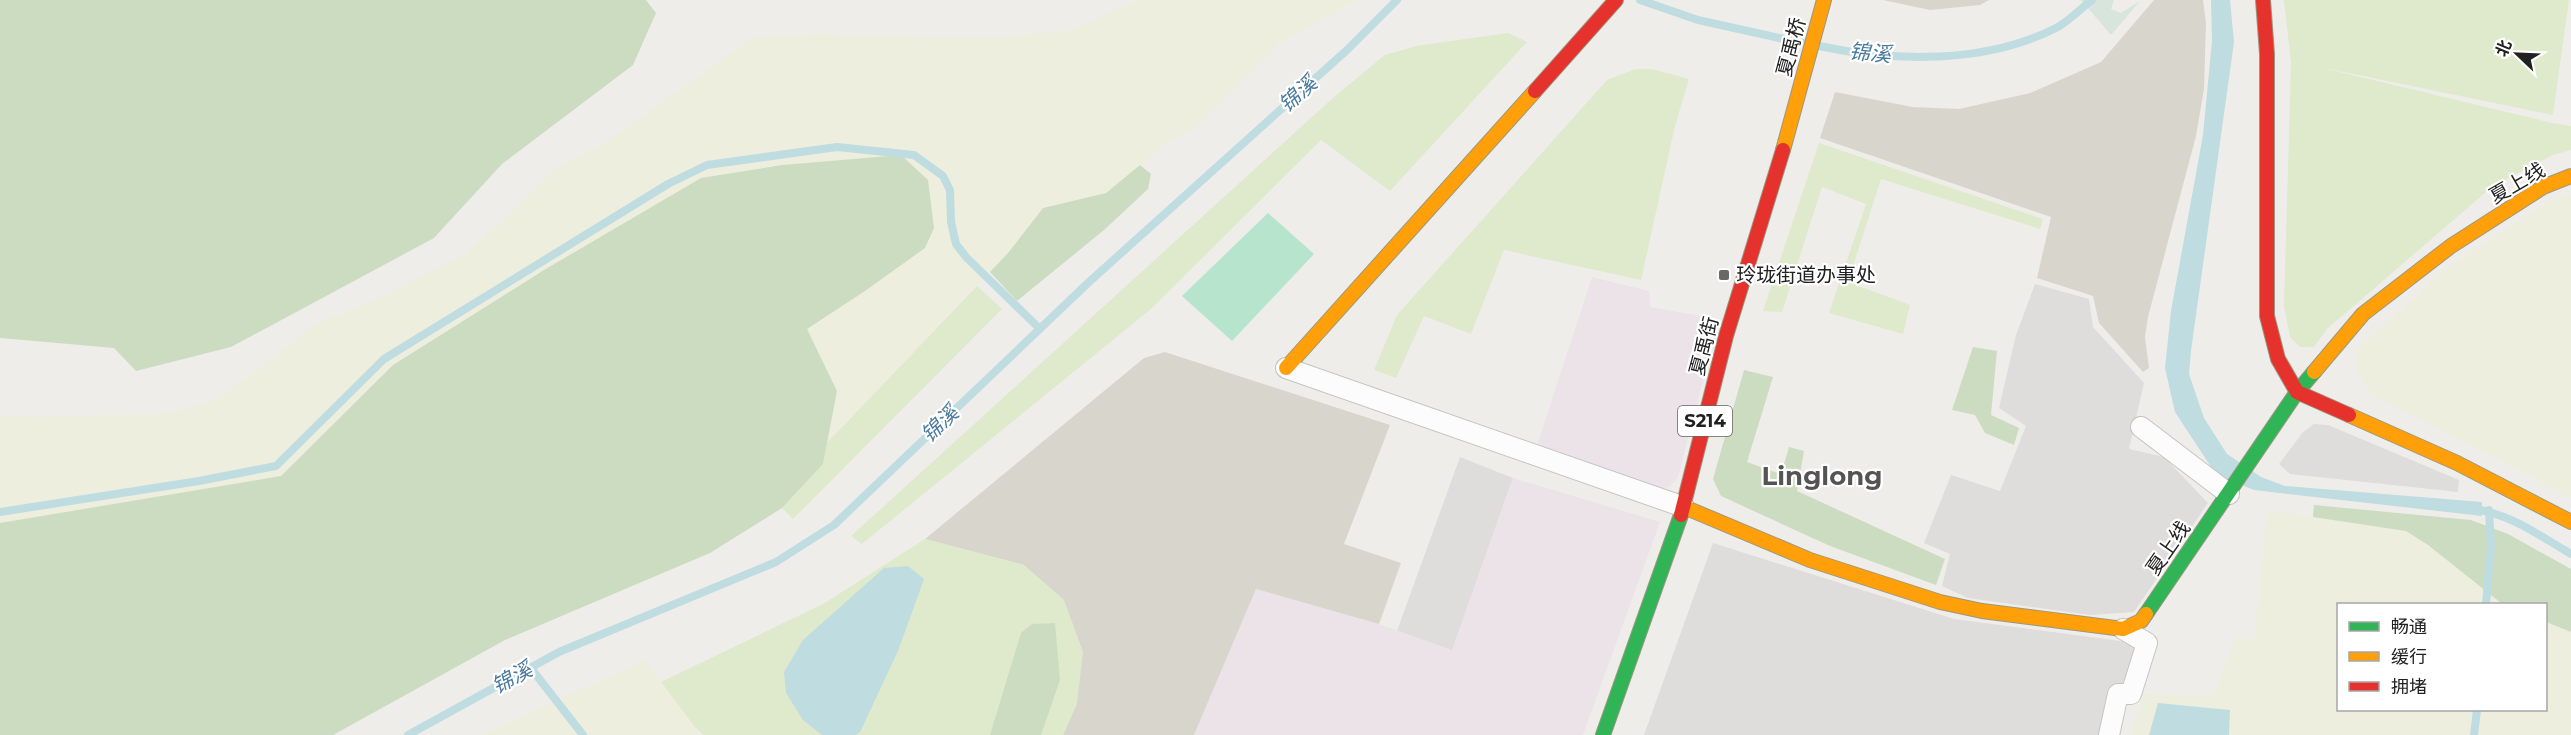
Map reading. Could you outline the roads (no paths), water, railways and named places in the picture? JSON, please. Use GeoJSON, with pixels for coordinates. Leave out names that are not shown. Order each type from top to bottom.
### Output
{"type":"FeatureCollection","features":[{"type":"Feature","properties":{"kind":"street"},"geometry":{"type":"LineString","coordinates":[[1616,0],[1286,368],[1683,507],[1810,560],[1940,602],[1982,611],[2123,629],[2147,643],[2131,694],[2118,694],[2109,735]]}},
{"type":"Feature","properties":{"kind":"street","name":"夏禹桥"},"geometry":{"type":"LineString","coordinates":[[1797,103],[1824,0]]}},
{"type":"Feature","properties":{"kind":"street"},"geometry":{"type":"LineString","coordinates":[[2263,0],[2267,54],[2267,316],[2278,359],[2297,392],[2457,463],[2571,522]]}},
{"type":"Feature","properties":{"kind":"street","name":"夏禹街"},"geometry":{"type":"LineString","coordinates":[[1603,735],[1683,507],[1726,336],[1797,103]]}},
{"type":"Feature","properties":{"kind":"street","name":"夏上线"},"geometry":{"type":"LineString","coordinates":[[2123,629],[2141,621],[2297,392],[2363,315],[2451,246],[2543,187],[2571,176]]}},
{"type":"Feature","properties":{"kind":"street"},"geometry":{"type":"LineString","coordinates":[[2141,427],[2229,495]]}},
{"type":"Feature","properties":{"kind":"water"},"geometry":{"type":"Polygon","coordinates":[[[2211,0],[2230,0],[2234,42],[2189,374],[2204,418],[2227,454],[2261,477],[2285,486],[2482,502],[2482,516],[2254,490],[2224,478],[2213,470],[2175,412],[2165,368],[2171,311],[2203,135],[2212,41],[2211,0]]]}},
{"type":"Feature","properties":{"kind":"water"},"geometry":{"type":"Polygon","coordinates":[[[908,566],[924,579],[898,651],[860,732],[855,735],[822,735],[803,720],[786,693],[784,672],[803,640],[884,568],[908,566]]]}},
{"type":"Feature","properties":{"kind":"water"},"geometry":{"type":"Polygon","coordinates":[[[2158,703],[2230,710],[2229,735],[2149,735],[2158,703]]]}},
{"type":"Feature","properties":{"kind":"waterway","name":"锦溪"},"geometry":{"type":"LineString","coordinates":[[408,735],[559,652],[776,562],[834,525],[1089,282],[1347,50],[1397,0]]}},
{"type":"Feature","properties":{"kind":"waterway","name":"锦溪"},"geometry":{"type":"LineString","coordinates":[[1640,0],[1698,20],[1807,44]]}},
{"type":"Feature","properties":{"kind":"waterway","name":"锦溪"},"geometry":{"type":"LineString","coordinates":[[1819,46],[1908,57],[1970,54],[2029,40],[2056,28],[2092,0]]}},
{"type":"Feature","properties":{"kind":"waterway"},"geometry":{"type":"LineString","coordinates":[[0,512],[199,481],[276,466],[384,359],[668,184],[707,165],[837,147],[914,155],[943,176],[950,190],[951,222],[956,244],[966,257],[1040,329]]}},
{"type":"Feature","properties":{"kind":"waterway"},"geometry":{"type":"LineString","coordinates":[[2473,509],[2512,520],[2571,554]]}},
{"type":"Feature","properties":{"kind":"waterway"},"geometry":{"type":"LineString","coordinates":[[2486,603],[2491,547],[2489,510]]}},
{"type":"Feature","properties":{"kind":"waterway"},"geometry":{"type":"LineString","coordinates":[[530,667],[583,735]]}},
{"type":"Feature","properties":{"kind":"waterway"},"geometry":{"type":"LineString","coordinates":[[2474,735],[2477,711]]}},
{"type":"Feature","properties":{"kind":"place","name":"玲珑街道办事处"},"geometry":{"type":"Point","coordinates":[1724,275]}},
{"type":"Feature","properties":{"kind":"district","name":"Linglong"},"geometry":{"type":"Point","coordinates":[1822,476]}}]}
